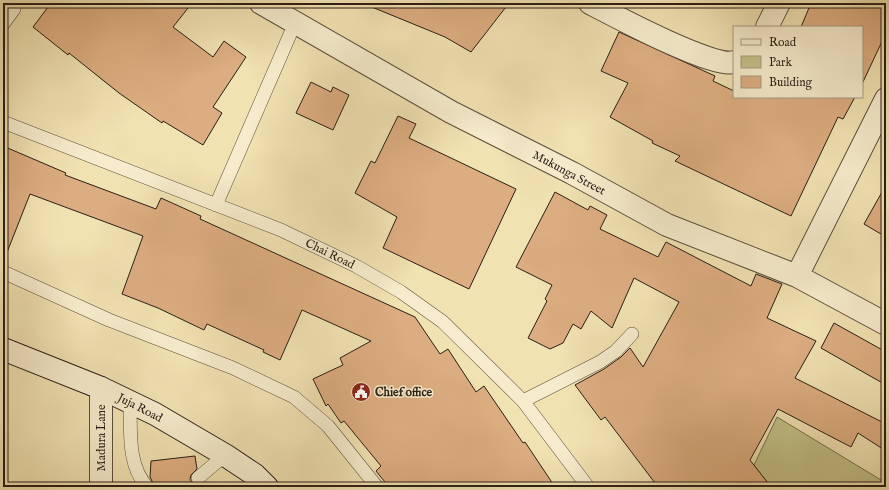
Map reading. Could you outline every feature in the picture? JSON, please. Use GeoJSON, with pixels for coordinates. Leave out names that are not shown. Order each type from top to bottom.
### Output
{"type":"FeatureCollection","features":[{"type":"Feature","properties":{"kind":"street","name":"Mukunga Street"},"geometry":{"type":"LineString","coordinates":[[260,3],[451,112],[572,173],[667,225],[797,276],[886,324]]}},
{"type":"Feature","properties":{"kind":"street"},"geometry":{"type":"LineString","coordinates":[[590,3],[625,22],[694,53],[716,62],[733,62]]}},
{"type":"Feature","properties":{"kind":"street"},"geometry":{"type":"LineString","coordinates":[[766,26],[778,3]]}},
{"type":"Feature","properties":{"kind":"street"},"geometry":{"type":"LineString","coordinates":[[797,276],[886,100]]}},
{"type":"Feature","properties":{"kind":"street","name":"Juja Road"},"geometry":{"type":"LineString","coordinates":[[3,349],[101,388],[130,402],[225,455],[255,475],[266,487]]}},
{"type":"Feature","properties":{"kind":"street","name":"Madura Lane"},"geometry":{"type":"LineString","coordinates":[[100,487],[101,388]]}},
{"type":"Feature","properties":{"kind":"lane"},"geometry":{"type":"LineString","coordinates":[[3,24],[14,9]]}},
{"type":"Feature","properties":{"kind":"lane"},"geometry":{"type":"LineString","coordinates":[[216,205],[295,23]]}},
{"type":"Feature","properties":{"kind":"lane","name":"Chai Road"},"geometry":{"type":"LineString","coordinates":[[3,122],[281,230],[356,266],[401,292],[443,322],[523,401],[588,487]]}},
{"type":"Feature","properties":{"kind":"lane"},"geometry":{"type":"LineString","coordinates":[[3,272],[109,320],[233,368],[294,397],[328,426],[377,487]]}},
{"type":"Feature","properties":{"kind":"lane"},"geometry":{"type":"LineString","coordinates":[[523,401],[600,362],[616,351],[632,334]]}},
{"type":"Feature","properties":{"kind":"lane"},"geometry":{"type":"LineString","coordinates":[[130,402],[131,456],[140,478],[148,487]]}},
{"type":"Feature","properties":{"kind":"lane"},"geometry":{"type":"LineString","coordinates":[[198,478],[225,455]]}},
{"type":"Feature","properties":{"kind":"green space"},"geometry":{"type":"Polygon","coordinates":[[[777,417],[886,483],[886,487],[771,487],[754,465],[777,417]]]}},
{"type":"Feature","properties":{"kind":"building"},"geometry":{"type":"Polygon","coordinates":[[[51,3],[192,3],[173,27],[213,57],[224,41],[246,57],[213,107],[222,113],[203,145],[163,121],[162,123],[119,93],[69,53],[68,55],[33,27],[51,3]]]}},
{"type":"Feature","properties":{"kind":"building"},"geometry":{"type":"Polygon","coordinates":[[[362,3],[509,3],[471,52],[445,37],[362,3]]]}},
{"type":"Feature","properties":{"kind":"building"},"geometry":{"type":"Polygon","coordinates":[[[811,3],[875,3],[886,8],[886,33],[863,82],[863,26],[801,26],[811,3]]]}},
{"type":"Feature","properties":{"kind":"building"},"geometry":{"type":"Polygon","coordinates":[[[619,32],[715,76],[713,81],[733,91],[733,98],[854,98],[843,119],[838,117],[791,216],[675,161],[680,156],[652,143],[653,141],[610,117],[628,83],[601,71],[619,32]]]}},
{"type":"Feature","properties":{"kind":"building"},"geometry":{"type":"Polygon","coordinates":[[[311,82],[331,92],[333,87],[349,95],[333,130],[296,113],[311,82]]]}},
{"type":"Feature","properties":{"kind":"building"},"geometry":{"type":"Polygon","coordinates":[[[398,116],[416,124],[409,138],[516,189],[469,289],[383,248],[397,217],[355,193],[371,161],[375,163],[398,116]]]}},
{"type":"Feature","properties":{"kind":"building"},"geometry":{"type":"Polygon","coordinates":[[[3,146],[66,173],[65,175],[156,209],[161,198],[201,216],[200,219],[415,317],[440,354],[448,349],[476,392],[484,386],[523,443],[525,442],[555,487],[389,487],[376,471],[381,466],[344,421],[341,423],[328,404],[326,406],[313,379],[343,365],[340,358],[371,341],[302,310],[280,360],[263,352],[264,350],[207,324],[204,330],[158,308],[122,294],[143,236],[30,194],[4,260],[3,146]]]}},
{"type":"Feature","properties":{"kind":"building"},"geometry":{"type":"Polygon","coordinates":[[[886,185],[886,237],[864,224],[886,185]]]}},
{"type":"Feature","properties":{"kind":"building"},"geometry":{"type":"Polygon","coordinates":[[[555,192],[588,210],[590,206],[607,215],[600,229],[658,257],[666,242],[751,286],[756,274],[782,284],[767,318],[816,341],[795,378],[886,424],[886,451],[858,433],[851,447],[778,409],[750,460],[771,487],[658,487],[605,417],[601,420],[575,385],[604,369],[621,357],[630,348],[643,367],[679,302],[634,278],[612,328],[591,311],[581,329],[573,324],[563,343],[550,349],[528,338],[547,301],[545,299],[552,285],[516,267],[555,192]]]}},
{"type":"Feature","properties":{"kind":"building"},"geometry":{"type":"Polygon","coordinates":[[[834,323],[886,352],[886,385],[821,348],[834,323]]]}},
{"type":"Feature","properties":{"kind":"building"},"geometry":{"type":"Polygon","coordinates":[[[195,456],[197,469],[191,475],[190,479],[192,483],[199,487],[155,487],[150,477],[151,461],[195,456]]]}},
{"type":"Feature","properties":{"kind":"place","name":"Chief office"},"geometry":{"type":"Point","coordinates":[361,392]}}]}
